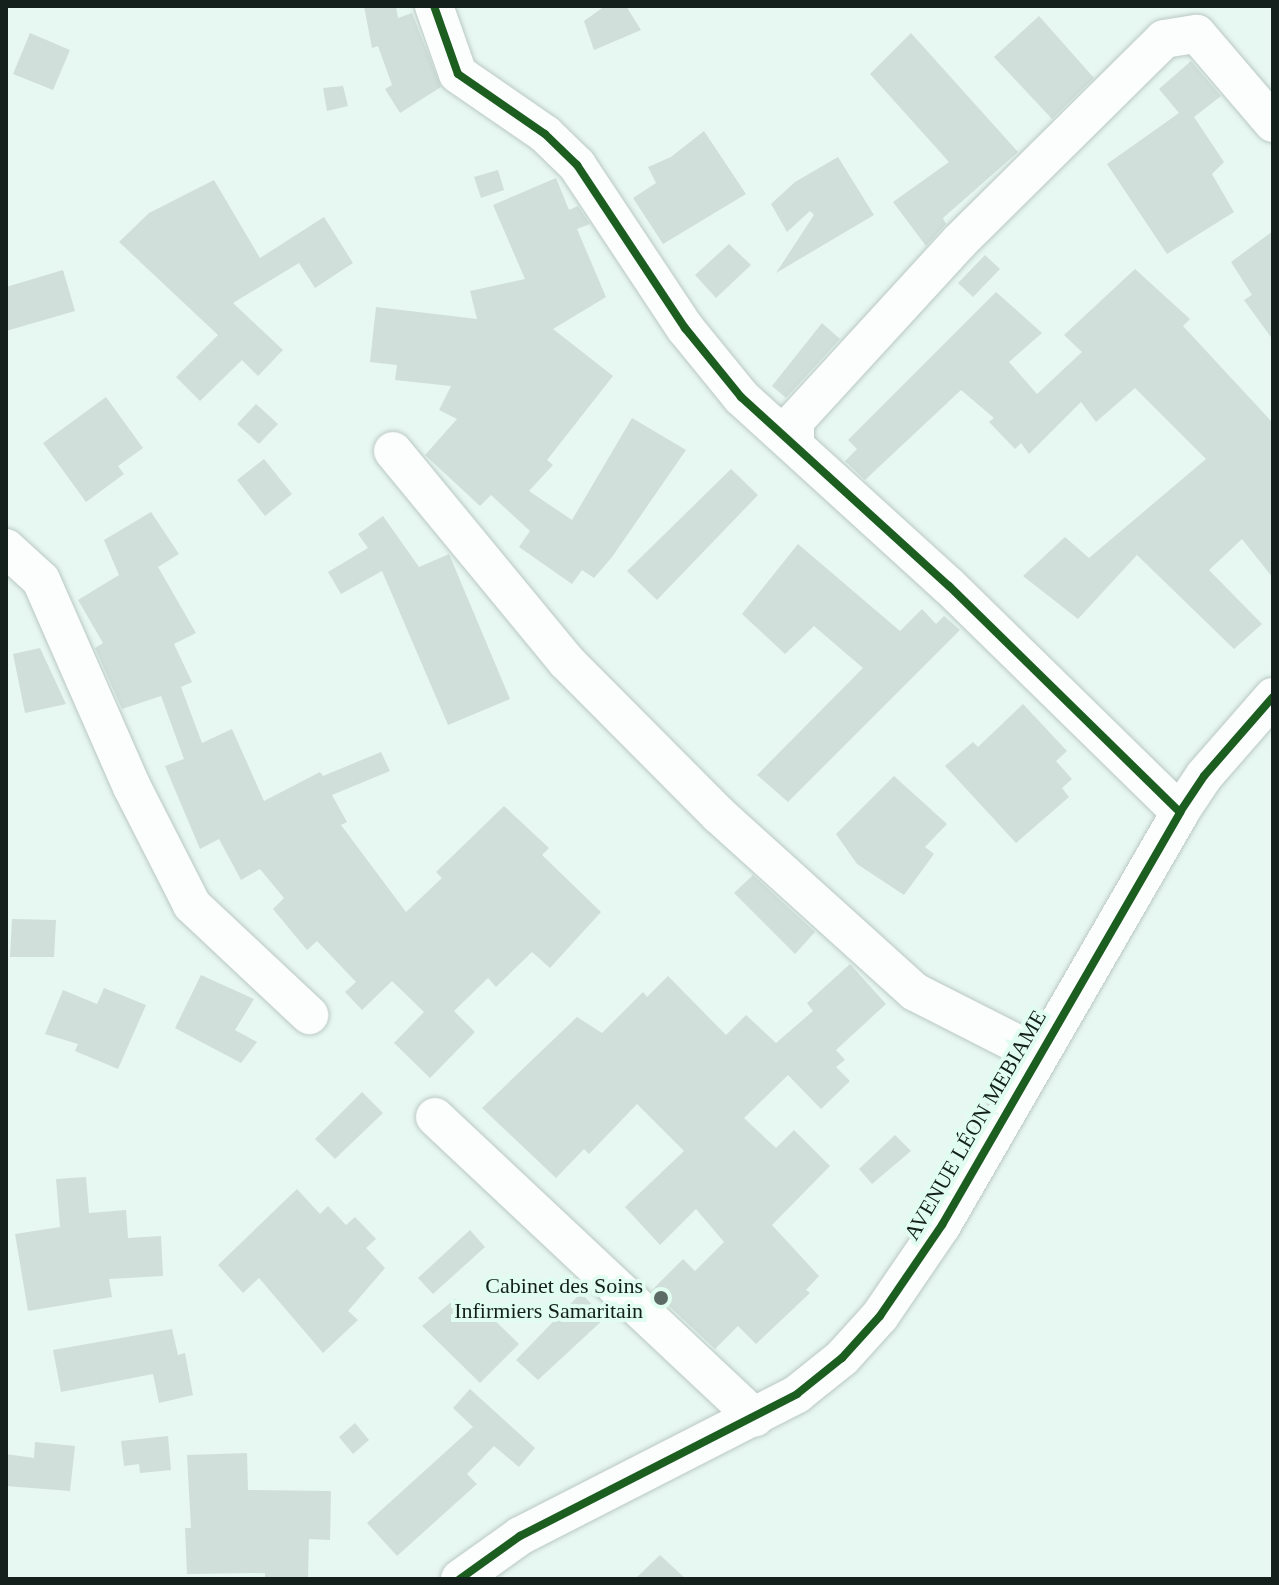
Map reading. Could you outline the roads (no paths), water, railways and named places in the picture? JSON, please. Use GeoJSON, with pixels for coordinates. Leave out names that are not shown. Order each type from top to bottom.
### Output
{"type":"FeatureCollection","features":[{"type":"Feature","properties":{"kind":"street"},"geometry":{"type":"LineString","coordinates":[[434,6],[458,74],[545,134],[577,165],[685,328],[741,397],[795,443],[1180,812]]}},
{"type":"Feature","properties":{"kind":"street"},"geometry":{"type":"LineString","coordinates":[[795,443],[795,421],[960,241],[1164,39],[1197,34],[1273,123]]}},
{"type":"Feature","properties":{"kind":"street"},"geometry":{"type":"LineString","coordinates":[[393,451],[566,661],[719,815],[915,992],[1039,1055]]}},
{"type":"Feature","properties":{"kind":"street"},"geometry":{"type":"LineString","coordinates":[[6,548],[41,580],[132,787],[192,905],[309,1015]]}},
{"type":"Feature","properties":{"kind":"street","name":"AVENUE LÉON MEBIAME"},"geometry":{"type":"LineString","coordinates":[[460,1579],[520,1536],[797,1394],[842,1358],[880,1316],[942,1225],[1180,812],[1204,776],[1273,697]]}},
{"type":"Feature","properties":{"kind":"street"},"geometry":{"type":"LineString","coordinates":[[435,1117],[755,1417]]}},
{"type":"Feature","properties":{"kind":"place","name":"Cabinet des Soins Infirmiers Samaritain"},"geometry":{"type":"Point","coordinates":[661,1298]}}]}
